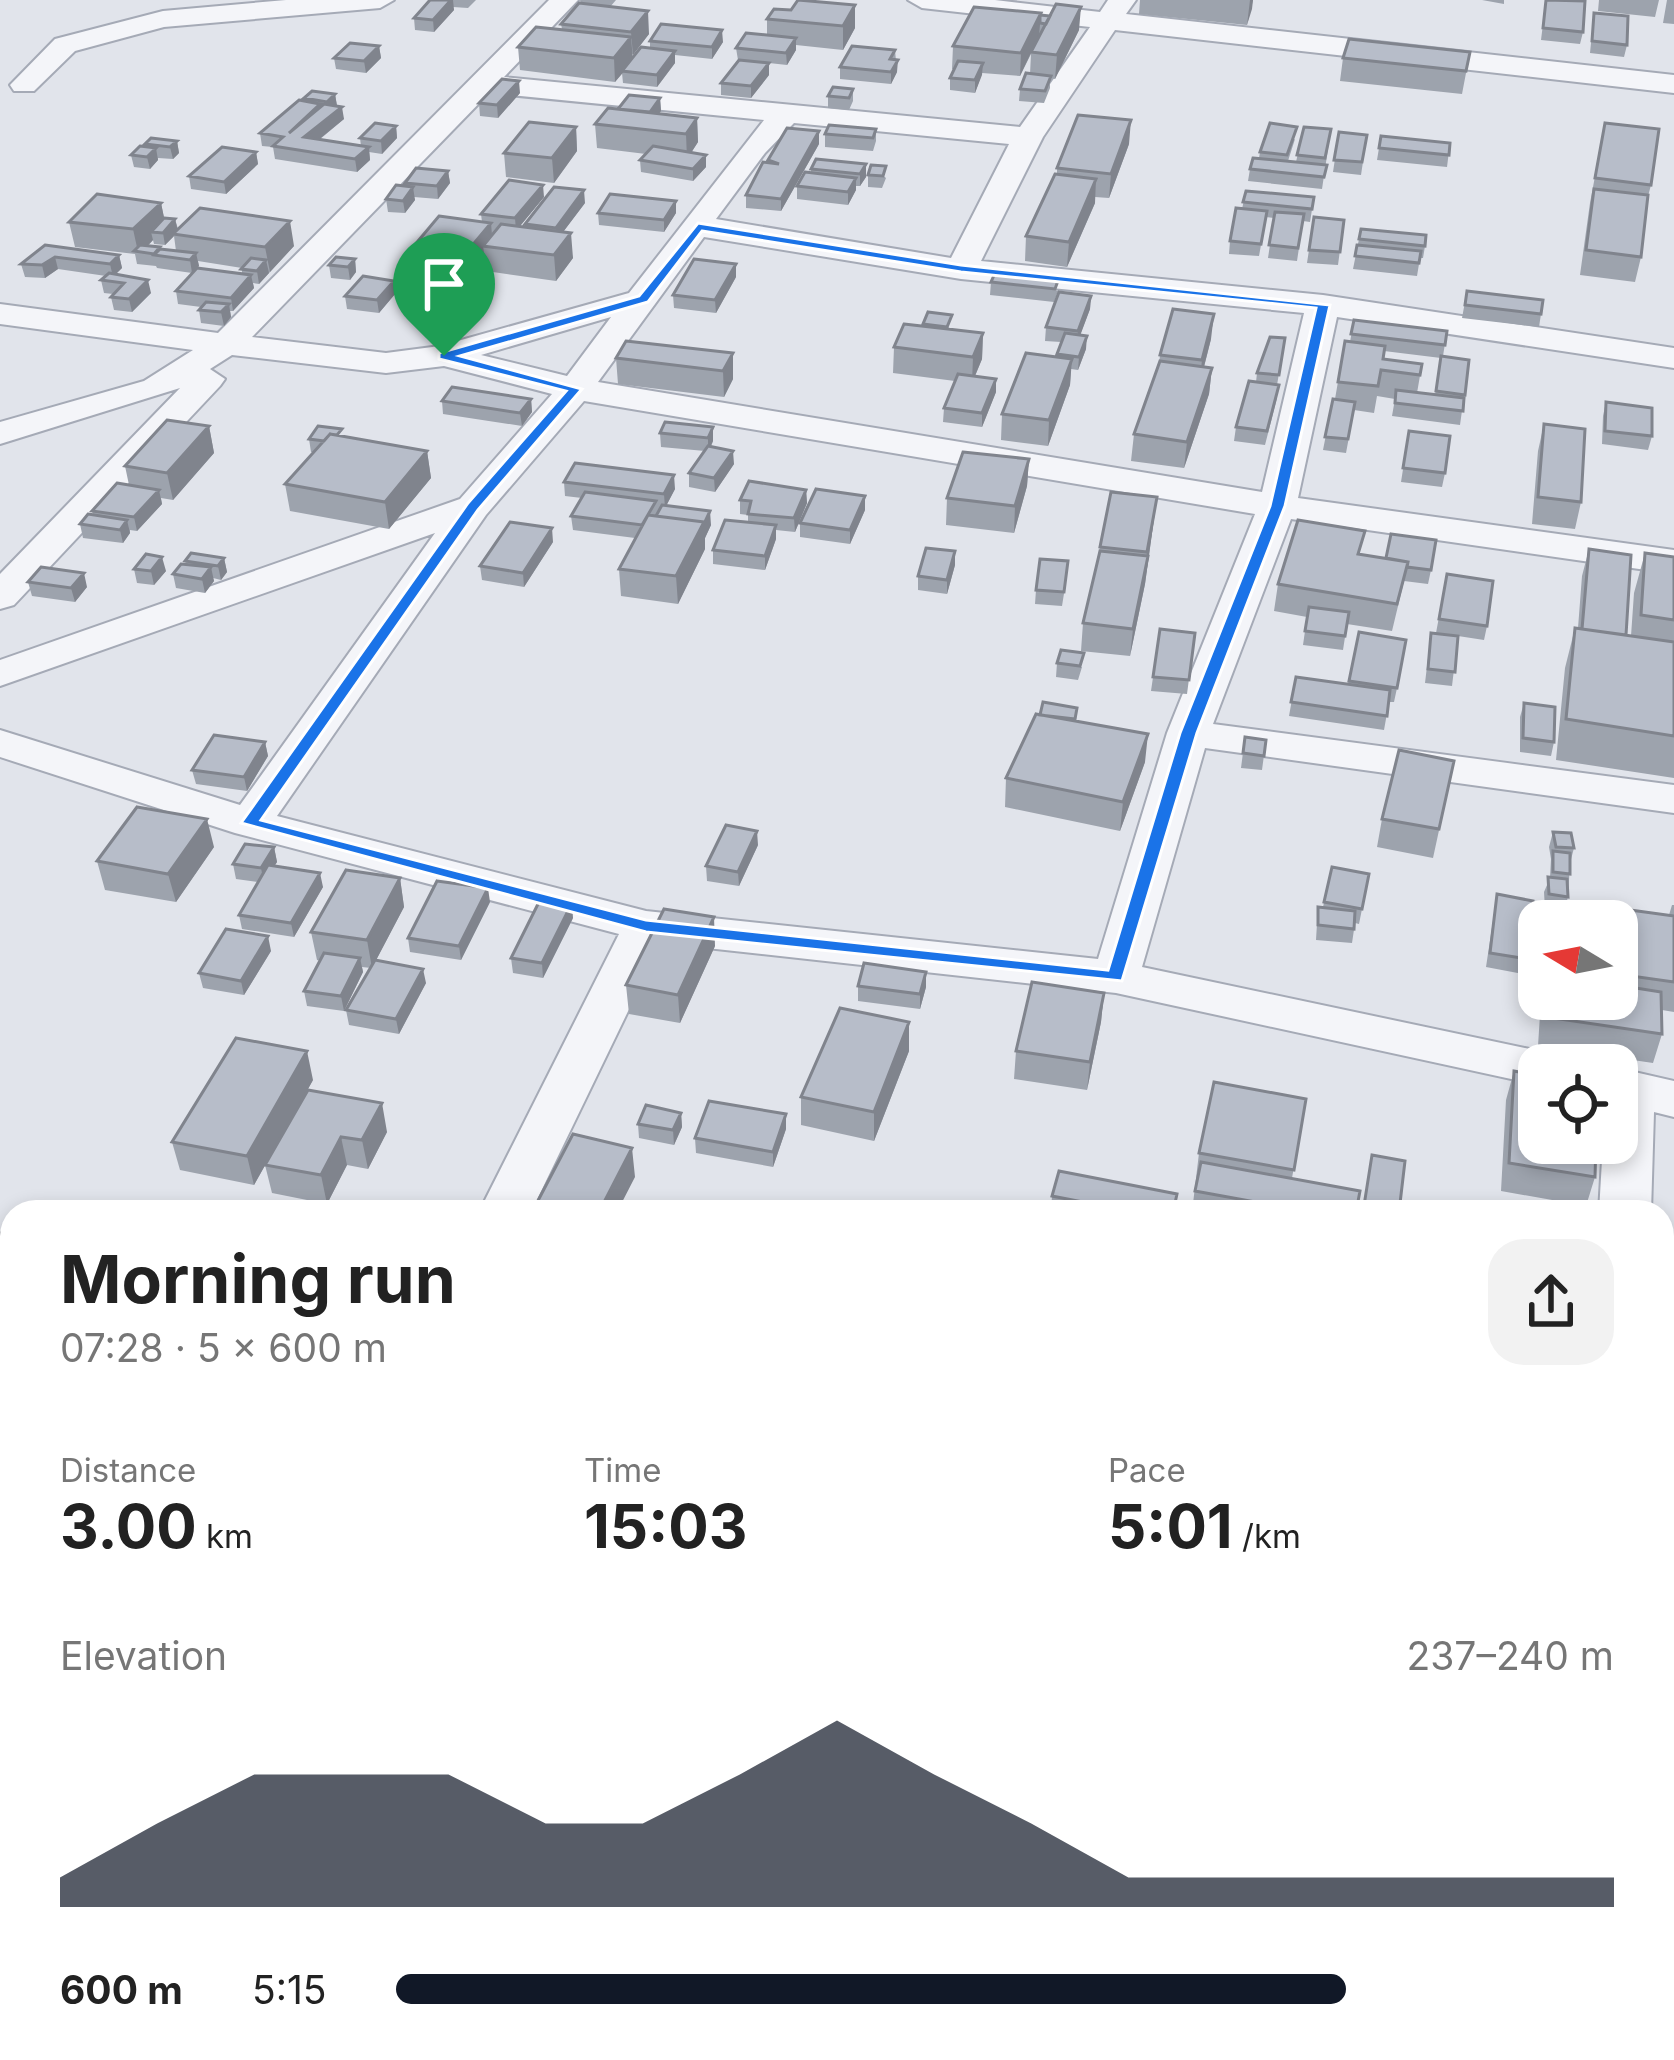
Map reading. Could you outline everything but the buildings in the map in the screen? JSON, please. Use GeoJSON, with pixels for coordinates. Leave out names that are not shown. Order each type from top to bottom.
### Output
{"type":"FeatureCollection","features":[{"type":"Feature","properties":{"kind":"street"},"geometry":{"type":"LineString","coordinates":[[134,0],[163,19]]}},
{"type":"Feature","properties":{"kind":"street"},"geometry":{"type":"LineString","coordinates":[[12,89],[65,45],[163,19],[380,0]]}},
{"type":"Feature","properties":{"kind":"street"},"geometry":{"type":"LineString","coordinates":[[0,433],[156,388],[226,344],[563,0]]}},
{"type":"Feature","properties":{"kind":"street"},"geometry":{"type":"LineString","coordinates":[[922,0],[1116,12],[1674,84]]}},
{"type":"Feature","properties":{"kind":"street"},"geometry":{"type":"LineString","coordinates":[[192,46],[232,38],[254,12]]}},
{"type":"Feature","properties":{"kind":"street"},"geometry":{"type":"LineString","coordinates":[[961,268],[1028,137],[1116,12]]}},
{"type":"Feature","properties":{"kind":"street"},"geometry":{"type":"LineString","coordinates":[[12,89],[88,69]]}},
{"type":"Feature","properties":{"kind":"street"},"geometry":{"type":"LineString","coordinates":[[478,83],[1028,137]]}},
{"type":"Feature","properties":{"kind":"street"},"geometry":{"type":"LineString","coordinates":[[250,823],[473,507],[575,389],[754,147],[784,116]]}},
{"type":"Feature","properties":{"kind":"street"},"geometry":{"type":"LineString","coordinates":[[698,226],[961,268],[1323,305],[1674,358]]}},
{"type":"Feature","properties":{"kind":"street"},"geometry":{"type":"LineString","coordinates":[[0,314],[386,363],[444,356],[644,299]]}},
{"type":"Feature","properties":{"kind":"street"},"geometry":{"type":"LineString","coordinates":[[1116,977],[1188,733],[1277,506],[1323,305]]}},
{"type":"Feature","properties":{"kind":"street"},"geometry":{"type":"LineString","coordinates":[[0,597],[207,382],[226,344]]}},
{"type":"Feature","properties":{"kind":"street"},"geometry":{"type":"LineString","coordinates":[[444,356],[575,389],[1277,506],[1674,562]]}},
{"type":"Feature","properties":{"kind":"street"},"geometry":{"type":"LineString","coordinates":[[0,674],[473,507]]}},
{"type":"Feature","properties":{"kind":"street"},"geometry":{"type":"LineString","coordinates":[[1188,733],[1674,799]]}},
{"type":"Feature","properties":{"kind":"street"},"geometry":{"type":"LineString","coordinates":[[0,743],[250,823],[646,926],[1116,977],[1518,1063]]}},
{"type":"Feature","properties":{"kind":"street"},"geometry":{"type":"LineString","coordinates":[[511,1200],[646,926]]}},
{"type":"Feature","properties":{"kind":"street"},"geometry":{"type":"LineString","coordinates":[[1626,1200],[1640,1090]]}},
{"type":"Feature","properties":{"kind":"route"},"geometry":{"type":"LineString","coordinates":[[698,226],[961,268],[1323,305],[1277,506],[1188,733],[1116,977],[646,926],[250,823],[473,507],[575,389],[444,356],[644,299],[698,226]]}}]}
